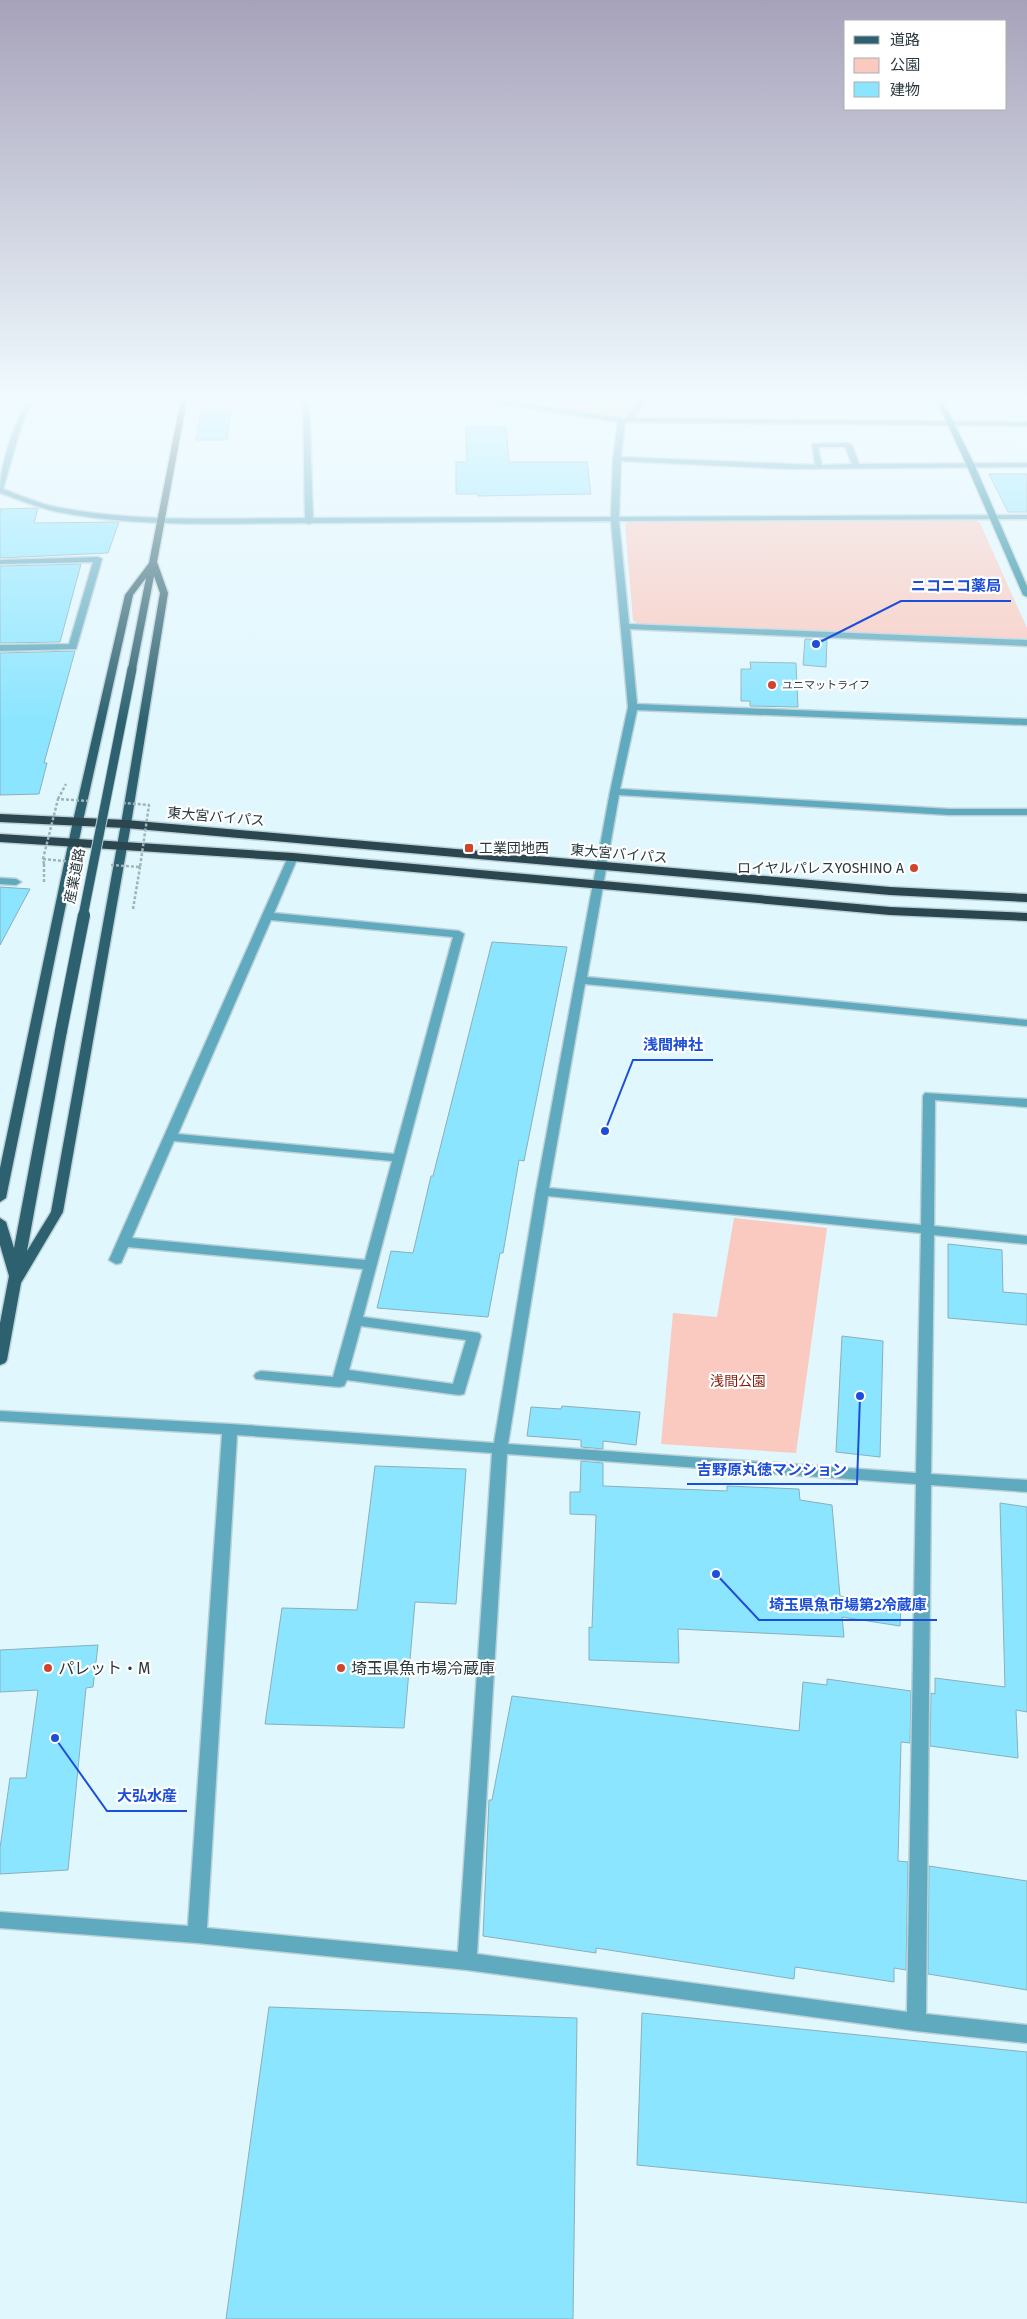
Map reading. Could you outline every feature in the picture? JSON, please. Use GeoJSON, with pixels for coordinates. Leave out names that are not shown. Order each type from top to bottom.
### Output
{"type":"FeatureCollection","features":[{"type":"Feature","properties":{"kind":"highway","name":"東大宮バイパス"},"geometry":{"type":"LineString","coordinates":[[0,818],[126,824],[890,892],[1027,898]]}},
{"type":"Feature","properties":{"kind":"highway"},"geometry":{"type":"LineString","coordinates":[[0,838],[293,857],[890,911],[1027,917]]}},
{"type":"Feature","properties":{"kind":"main road","name":"産業道路"},"geometry":{"type":"LineString","coordinates":[[0,1360],[61,1031],[163,507]]}},
{"type":"Feature","properties":{"kind":"main road"},"geometry":{"type":"LineString","coordinates":[[0,1198],[78,821],[129,595],[153,562]]}},
{"type":"Feature","properties":{"kind":"main road"},"geometry":{"type":"LineString","coordinates":[[16,1280],[57,1212],[126,824],[164,593],[153,562]]}},
{"type":"Feature","properties":{"kind":"main road"},"geometry":{"type":"LineString","coordinates":[[0,1222],[16,1280]]}},
{"type":"Feature","properties":{"kind":"street"},"geometry":{"type":"LineString","coordinates":[[50,507],[58,510],[132,520],[160,521],[309,522],[1027,517]]}},
{"type":"Feature","properties":{"kind":"street"},"geometry":{"type":"LineString","coordinates":[[309,507],[309,522]]}},
{"type":"Feature","properties":{"kind":"street"},"geometry":{"type":"LineString","coordinates":[[467,1961],[500,1449],[542,1190],[597,886],[633,707],[615,507]]}},
{"type":"Feature","properties":{"kind":"street"},"geometry":{"type":"LineString","coordinates":[[990,507],[1023,575],[1027,595]]}},
{"type":"Feature","properties":{"kind":"street"},"geometry":{"type":"LineString","coordinates":[[0,562],[98,559],[73,647],[0,648]]}},
{"type":"Feature","properties":{"kind":"street"},"geometry":{"type":"LineString","coordinates":[[625,626],[1027,643]]}},
{"type":"Feature","properties":{"kind":"street"},"geometry":{"type":"LineString","coordinates":[[633,707],[1027,722]]}},
{"type":"Feature","properties":{"kind":"street"},"geometry":{"type":"LineString","coordinates":[[615,792],[949,812],[1027,812]]}},
{"type":"Feature","properties":{"kind":"street"},"geometry":{"type":"LineString","coordinates":[[116,1260],[293,857]]}},
{"type":"Feature","properties":{"kind":"street"},"geometry":{"type":"LineString","coordinates":[[0,881],[16,882]]}},
{"type":"Feature","properties":{"kind":"street"},"geometry":{"type":"LineString","coordinates":[[261,1376],[339,1382],[459,934],[268,916]]}},
{"type":"Feature","properties":{"kind":"street"},"geometry":{"type":"LineString","coordinates":[[580,980],[1027,1023]]}},
{"type":"Feature","properties":{"kind":"street"},"geometry":{"type":"LineString","coordinates":[[916,2022],[929,1096],[1027,1103]]}},
{"type":"Feature","properties":{"kind":"street"},"geometry":{"type":"LineString","coordinates":[[170,1137],[399,1158]]}},
{"type":"Feature","properties":{"kind":"street"},"geometry":{"type":"LineString","coordinates":[[542,1190],[1027,1240]]}},
{"type":"Feature","properties":{"kind":"street"},"geometry":{"type":"LineString","coordinates":[[124,1242],[370,1265]]}},
{"type":"Feature","properties":{"kind":"street"},"geometry":{"type":"LineString","coordinates":[[341,1374],[459,1390],[474,1336],[355,1321]]}},
{"type":"Feature","properties":{"kind":"street"},"geometry":{"type":"LineString","coordinates":[[0,1416],[230,1430],[1027,1486]]}},
{"type":"Feature","properties":{"kind":"street"},"geometry":{"type":"LineString","coordinates":[[197,1935],[230,1430]]}},
{"type":"Feature","properties":{"kind":"street"},"geometry":{"type":"LineString","coordinates":[[0,1920],[197,1935],[467,1961],[916,2022],[1027,2034]]}},
{"type":"Feature","properties":{"kind":"path"},"geometry":{"type":"LineString","coordinates":[[43,888],[43,859],[58,799]]}},
{"type":"Feature","properties":{"kind":"path"},"geometry":{"type":"LineString","coordinates":[[133,909],[149,805]]}},
{"type":"Feature","properties":{"kind":"green space"},"geometry":{"type":"Polygon","coordinates":[[[974,520],[980,523],[1027,628],[1027,639],[640,624],[633,621],[625,524],[630,522],[974,520]]]}},
{"type":"Feature","properties":{"kind":"green space","name":"浅間公園"},"geometry":{"type":"Polygon","coordinates":[[[734,1218],[827,1228],[796,1453],[661,1444],[673,1313],[717,1317],[734,1218]]]}},
{"type":"Feature","properties":{"kind":"building"},"geometry":{"type":"Polygon","coordinates":[[[1006,507],[1027,507],[1027,512],[1008,512],[1006,507]]]}},
{"type":"Feature","properties":{"kind":"building"},"geometry":{"type":"Polygon","coordinates":[[[38,508],[34,523],[119,522],[108,553],[0,558],[0,509],[38,508]]]}},
{"type":"Feature","properties":{"kind":"building"},"geometry":{"type":"Polygon","coordinates":[[[81,564],[60,642],[0,643],[0,566],[81,564]]]}},
{"type":"Feature","properties":{"kind":"building"},"geometry":{"type":"Polygon","coordinates":[[[805,639],[827,640],[826,667],[803,665],[805,639]]]}},
{"type":"Feature","properties":{"kind":"building"},"geometry":{"type":"Polygon","coordinates":[[[75,651],[44,763],[47,763],[39,794],[0,795],[0,653],[75,651]]]}},
{"type":"Feature","properties":{"kind":"building"},"geometry":{"type":"Polygon","coordinates":[[[750,662],[796,663],[798,707],[750,706],[750,701],[741,701],[741,669],[751,669],[750,662]]]}},
{"type":"Feature","properties":{"kind":"building"},"geometry":{"type":"Polygon","coordinates":[[[0,887],[30,889],[0,945],[0,887]]]}},
{"type":"Feature","properties":{"kind":"building"},"geometry":{"type":"Polygon","coordinates":[[[492,942],[567,947],[524,1161],[519,1160],[503,1253],[500,1253],[488,1317],[377,1308],[391,1251],[413,1253],[431,1176],[433,1176],[492,942]]]}},
{"type":"Feature","properties":{"kind":"building"},"geometry":{"type":"Polygon","coordinates":[[[948,1244],[1002,1250],[1003,1292],[1027,1294],[1027,1325],[948,1318],[948,1244]]]}},
{"type":"Feature","properties":{"kind":"building"},"geometry":{"type":"Polygon","coordinates":[[[842,1336],[883,1341],[880,1457],[836,1452],[842,1336]]]}},
{"type":"Feature","properties":{"kind":"building"},"geometry":{"type":"Polygon","coordinates":[[[562,1406],[640,1412],[636,1445],[603,1441],[603,1449],[581,1447],[581,1440],[527,1436],[531,1407],[561,1409],[562,1406]]]}},
{"type":"Feature","properties":{"kind":"building"},"geometry":{"type":"Polygon","coordinates":[[[581,1461],[603,1463],[603,1486],[727,1491],[727,1486],[799,1489],[800,1500],[832,1505],[840,1596],[901,1605],[900,1626],[842,1617],[844,1637],[678,1629],[679,1663],[589,1660],[589,1627],[592,1628],[596,1515],[570,1514],[570,1492],[580,1492],[581,1461]]]}},
{"type":"Feature","properties":{"kind":"building"},"geometry":{"type":"Polygon","coordinates":[[[375,1466],[466,1469],[456,1604],[415,1602],[404,1728],[265,1724],[282,1608],[357,1610],[375,1466]]]}},
{"type":"Feature","properties":{"kind":"building"},"geometry":{"type":"Polygon","coordinates":[[[1000,1503],[1027,1507],[1027,1712],[1016,1710],[1018,1758],[930,1746],[931,1693],[935,1694],[935,1678],[1005,1687],[1000,1503]]]}},
{"type":"Feature","properties":{"kind":"building"},"geometry":{"type":"Polygon","coordinates":[[[98,1645],[93,1687],[86,1688],[68,1870],[0,1874],[0,1848],[10,1778],[26,1778],[38,1690],[0,1692],[0,1650],[98,1645]]]}},
{"type":"Feature","properties":{"kind":"building"},"geometry":{"type":"Polygon","coordinates":[[[827,1679],[911,1691],[910,1743],[901,1742],[898,1861],[908,1862],[906,1970],[894,1968],[894,1982],[795,1967],[794,1979],[596,1948],[596,1953],[483,1936],[489,1800],[492,1800],[512,1696],[799,1731],[803,1682],[827,1685],[827,1679]]]}},
{"type":"Feature","properties":{"kind":"building"},"geometry":{"type":"Polygon","coordinates":[[[929,1866],[1027,1881],[1027,1990],[928,1974],[929,1866]]]}},
{"type":"Feature","properties":{"kind":"building"},"geometry":{"type":"Polygon","coordinates":[[[269,2007],[577,2018],[573,2319],[226,2319],[269,2007]]]}},
{"type":"Feature","properties":{"kind":"building"},"geometry":{"type":"Polygon","coordinates":[[[642,2013],[1027,2052],[1027,2203],[637,2165],[642,2013]]]}},
{"type":"Feature","properties":{"kind":"place","name":"ニコニコ薬局"},"geometry":{"type":"Point","coordinates":[816,644]}},
{"type":"Feature","properties":{"kind":"place","name":"ユニマットライフ"},"geometry":{"type":"Point","coordinates":[772,685]}},
{"type":"Feature","properties":{"kind":"place","name":"工業団地西"},"geometry":{"type":"Point","coordinates":[469,848]}},
{"type":"Feature","properties":{"kind":"place","name":"ロイヤルパレスYOSHINO A"},"geometry":{"type":"Point","coordinates":[914,868]}},
{"type":"Feature","properties":{"kind":"place","name":"浅間神社"},"geometry":{"type":"Point","coordinates":[605,1131]}},
{"type":"Feature","properties":{"kind":"place","name":"吉野原丸徳マンション"},"geometry":{"type":"Point","coordinates":[860,1396]}},
{"type":"Feature","properties":{"kind":"place","name":"埼玉県魚市場第2冷蔵庫"},"geometry":{"type":"Point","coordinates":[716,1574]}},
{"type":"Feature","properties":{"kind":"place","name":"パレット・M"},"geometry":{"type":"Point","coordinates":[48,1668]}},
{"type":"Feature","properties":{"kind":"place","name":"埼玉県魚市場冷蔵庫"},"geometry":{"type":"Point","coordinates":[341,1668]}},
{"type":"Feature","properties":{"kind":"place","name":"大弘水産"},"geometry":{"type":"Point","coordinates":[55,1738]}}]}
